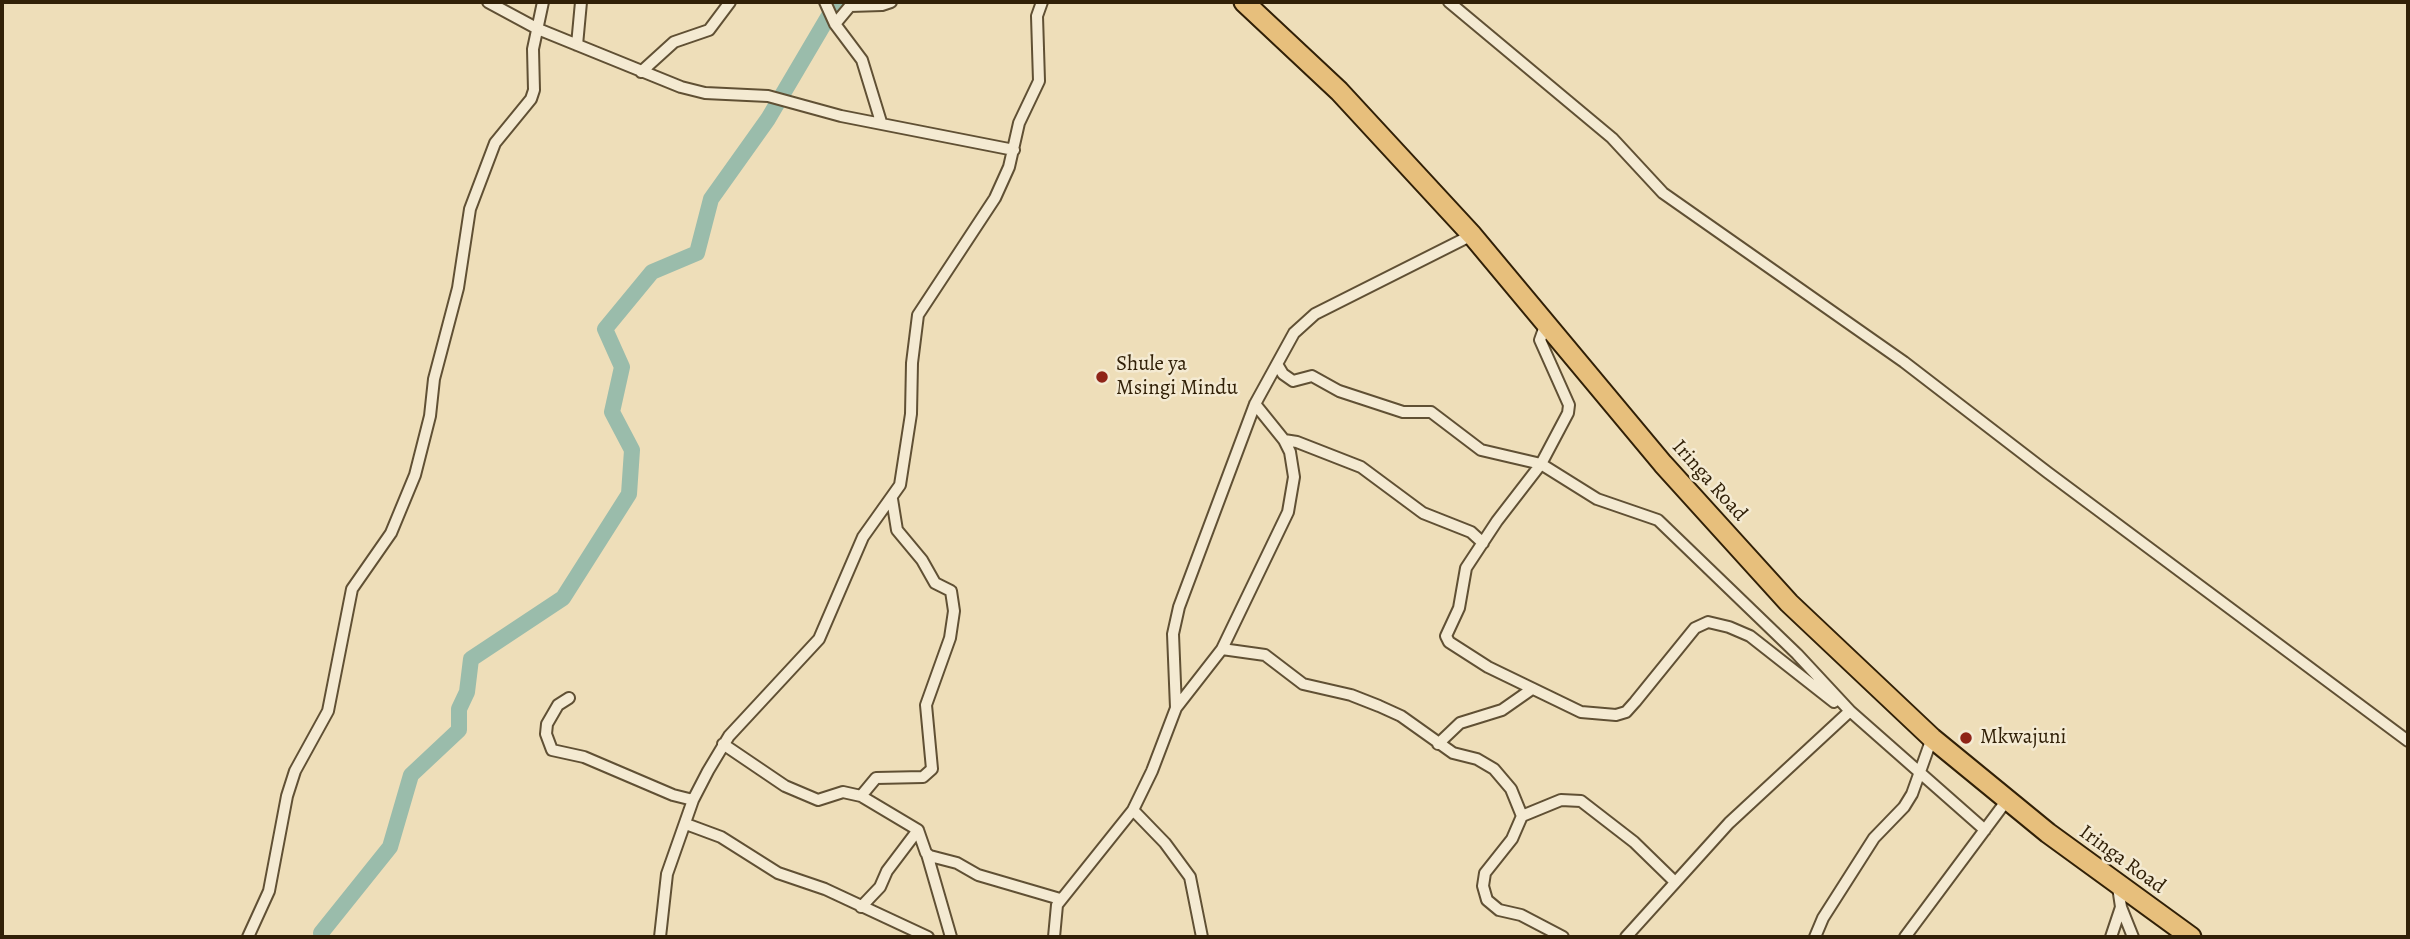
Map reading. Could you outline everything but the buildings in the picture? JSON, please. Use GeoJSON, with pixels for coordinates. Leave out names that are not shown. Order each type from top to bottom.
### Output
{"type":"FeatureCollection","features":[{"type":"Feature","properties":{"kind":"highway","name":"Iringa Road"},"geometry":{"type":"LineString","coordinates":[[1244,2],[1339,91],[1472,235],[1545,326],[1663,464],[1788,603],[1931,738],[2118,887],[2191,937]]}},
{"type":"Feature","properties":{"kind":"street"},"geometry":{"type":"LineString","coordinates":[[488,2],[538,29],[641,72],[695,91],[768,96],[841,116],[1013,150]]}},
{"type":"Feature","properties":{"kind":"street"},"geometry":{"type":"LineString","coordinates":[[248,937],[269,891],[295,771],[328,711],[352,589],[391,533],[415,475],[430,416],[434,379],[458,288],[473,199],[495,143],[531,99],[534,90],[533,49],[543,2]]}},
{"type":"Feature","properties":{"kind":"street"},"geometry":{"type":"LineString","coordinates":[[577,45],[581,2]]}},
{"type":"Feature","properties":{"kind":"street"},"geometry":{"type":"LineString","coordinates":[[641,72],[674,42],[709,30],[730,2]]}},
{"type":"Feature","properties":{"kind":"street"},"geometry":{"type":"LineString","coordinates":[[825,2],[835,24],[862,60],[881,122]]}},
{"type":"Feature","properties":{"kind":"street"},"geometry":{"type":"LineString","coordinates":[[835,24],[850,6],[891,2]]}},
{"type":"Feature","properties":{"kind":"street"},"geometry":{"type":"LineString","coordinates":[[660,937],[667,874],[693,800],[723,744],[766,695],[815,646],[832,615],[863,537],[900,485],[910,421],[912,363],[918,315],[995,198],[1013,150],[1019,123],[1039,81],[1037,16],[1042,2]]}},
{"type":"Feature","properties":{"kind":"street"},"geometry":{"type":"LineString","coordinates":[[1449,2],[1508,48],[1612,138],[1663,193],[1904,362],[2408,741]]}},
{"type":"Feature","properties":{"kind":"street"},"geometry":{"type":"LineString","coordinates":[[1176,708],[1175,620],[1255,404],[1294,333],[1315,314],[1472,235]]}},
{"type":"Feature","properties":{"kind":"street"},"geometry":{"type":"LineString","coordinates":[[1545,326],[1541,340],[1569,408],[1541,464],[1466,568],[1459,608],[1447,639],[1488,667],[1532,689],[1581,712],[1608,716],[1626,712],[1695,628],[1708,622],[1751,636],[1830,700],[1847,708]]}},
{"type":"Feature","properties":{"kind":"street"},"geometry":{"type":"LineString","coordinates":[[1277,363],[1283,374],[1293,381],[1312,376],[1339,391],[1403,412],[1431,412],[1481,450],[1541,464],[1597,499],[1658,520],[1797,654],[1847,708],[1985,830]]}},
{"type":"Feature","properties":{"kind":"street"},"geometry":{"type":"LineString","coordinates":[[1054,937],[1056,909],[1060,899],[1133,810],[1145,789],[1176,708],[1223,649],[1288,512],[1294,477],[1284,440],[1255,404]]}},
{"type":"Feature","properties":{"kind":"street"},"geometry":{"type":"LineString","coordinates":[[1284,440],[1297,442],[1361,467],[1423,513],[1471,532],[1483,543]]}},
{"type":"Feature","properties":{"kind":"street"},"geometry":{"type":"LineString","coordinates":[[861,796],[876,778],[923,777],[932,769],[926,705],[950,638],[954,611],[951,591],[935,583],[922,560],[897,530],[892,499]]}},
{"type":"Feature","properties":{"kind":"street"},"geometry":{"type":"LineString","coordinates":[[1223,649],[1265,655],[1303,684],[1351,695],[1379,706],[1401,716],[1438,744],[1460,756],[1477,759],[1494,769],[1511,789],[1522,816],[1517,832],[1485,873],[1483,886],[1487,900],[1499,911],[1521,915],[1563,937]]}},
{"type":"Feature","properties":{"kind":"street"},"geometry":{"type":"LineString","coordinates":[[1438,744],[1460,723],[1502,710],[1532,689]]}},
{"type":"Feature","properties":{"kind":"street"},"geometry":{"type":"LineString","coordinates":[[569,698],[558,705],[547,724],[546,734],[552,750],[584,757],[673,795],[693,800]]}},
{"type":"Feature","properties":{"kind":"street"},"geometry":{"type":"LineString","coordinates":[[1626,937],[1674,881],[1847,708]]}},
{"type":"Feature","properties":{"kind":"street"},"geometry":{"type":"LineString","coordinates":[[1815,937],[1823,918],[1874,838],[1904,807],[1931,738]]}},
{"type":"Feature","properties":{"kind":"street"},"geometry":{"type":"LineString","coordinates":[[723,744],[785,786],[818,800],[840,792],[861,796],[918,830],[951,937]]}},
{"type":"Feature","properties":{"kind":"street"},"geometry":{"type":"LineString","coordinates":[[1522,816],[1561,800],[1576,799],[1634,842],[1674,881]]}},
{"type":"Feature","properties":{"kind":"street"},"geometry":{"type":"LineString","coordinates":[[1905,937],[2007,800]]}},
{"type":"Feature","properties":{"kind":"street"},"geometry":{"type":"LineString","coordinates":[[1133,810],[1165,843],[1190,877],[1202,937]]}},
{"type":"Feature","properties":{"kind":"street"},"geometry":{"type":"LineString","coordinates":[[686,824],[721,836],[778,873],[825,889],[928,937]]}},
{"type":"Feature","properties":{"kind":"street"},"geometry":{"type":"LineString","coordinates":[[861,907],[880,887],[887,872],[918,830]]}},
{"type":"Feature","properties":{"kind":"street"},"geometry":{"type":"LineString","coordinates":[[927,854],[957,863],[978,875],[1060,899]]}},
{"type":"Feature","properties":{"kind":"street"},"geometry":{"type":"LineString","coordinates":[[2118,887],[2121,907],[2134,936]]}},
{"type":"Feature","properties":{"kind":"street"},"geometry":{"type":"LineString","coordinates":[[2110,937],[2121,907]]}},
{"type":"Feature","properties":{"kind":"waterway"},"geometry":{"type":"LineString","coordinates":[[322,937],[321,933],[390,847],[411,775],[459,730],[459,709],[467,692],[471,659],[563,598],[629,494],[632,450],[612,412],[622,367],[605,329],[652,272],[697,253],[711,199],[768,119],[837,2]]}},
{"type":"Feature","properties":{"kind":"place","name":"Shule ya Msingi Mindu"},"geometry":{"type":"Point","coordinates":[1102,377]}},
{"type":"Feature","properties":{"kind":"place","name":"Mkwajuni"},"geometry":{"type":"Point","coordinates":[1966,738]}}]}
